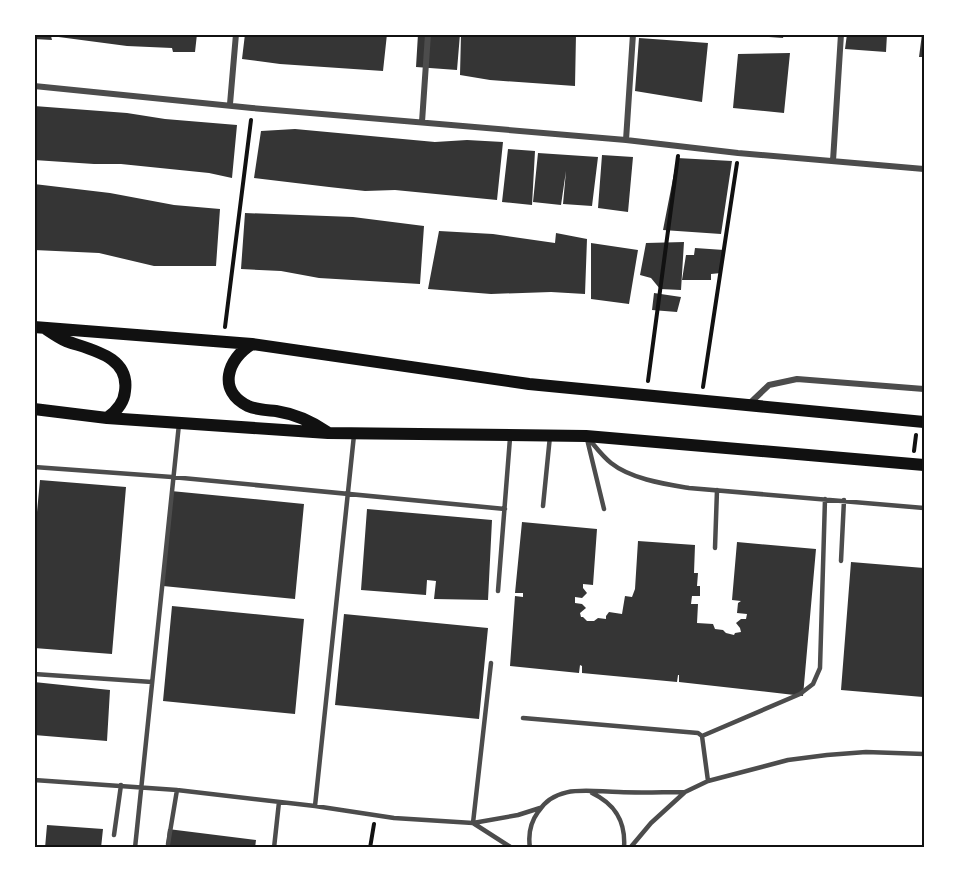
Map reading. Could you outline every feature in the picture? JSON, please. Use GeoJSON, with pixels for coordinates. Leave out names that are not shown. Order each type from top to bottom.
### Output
{"type":"FeatureCollection","features":[{"type":"Feature","properties":{"kind":"main road"},"geometry":{"type":"LineString","coordinates":[[38,327],[252,344],[529,384],[921,422]]}},
{"type":"Feature","properties":{"kind":"main road"},"geometry":{"type":"LineString","coordinates":[[38,327],[62,339],[105,354],[120,367],[126,385],[125,395],[115,412],[108,418]]}},
{"type":"Feature","properties":{"kind":"main road"},"geometry":{"type":"LineString","coordinates":[[252,344],[238,354],[232,363],[229,373],[233,393],[249,406],[291,414],[317,424],[328,433]]}},
{"type":"Feature","properties":{"kind":"main road"},"geometry":{"type":"LineString","coordinates":[[34,409],[108,418],[328,433],[586,436],[918,465],[924,477]]}},
{"type":"Feature","properties":{"kind":"street"},"geometry":{"type":"LineString","coordinates":[[230,104],[236,34]]}},
{"type":"Feature","properties":{"kind":"street"},"geometry":{"type":"LineString","coordinates":[[422,122],[429,34]]}},
{"type":"Feature","properties":{"kind":"street"},"geometry":{"type":"LineString","coordinates":[[626,140],[633,34]]}},
{"type":"Feature","properties":{"kind":"street"},"geometry":{"type":"LineString","coordinates":[[832,161],[841,34]]}},
{"type":"Feature","properties":{"kind":"street"},"geometry":{"type":"LineString","coordinates":[[34,86],[924,169]]}},
{"type":"Feature","properties":{"kind":"street"},"geometry":{"type":"LineString","coordinates":[[747,406],[769,385],[797,379],[924,389]]}},
{"type":"Feature","properties":{"kind":"lane"},"geometry":{"type":"LineString","coordinates":[[135,848],[179,423]]}},
{"type":"Feature","properties":{"kind":"lane"},"geometry":{"type":"LineString","coordinates":[[315,806],[354,433]]}},
{"type":"Feature","properties":{"kind":"lane"},"geometry":{"type":"LineString","coordinates":[[498,591],[510,435]]}},
{"type":"Feature","properties":{"kind":"lane"},"geometry":{"type":"LineString","coordinates":[[543,506],[550,436]]}},
{"type":"Feature","properties":{"kind":"lane"},"geometry":{"type":"LineString","coordinates":[[586,436],[612,464],[636,476],[662,484],[924,508]]}},
{"type":"Feature","properties":{"kind":"lane"},"geometry":{"type":"LineString","coordinates":[[586,436],[604,509]]}},
{"type":"Feature","properties":{"kind":"lane"},"geometry":{"type":"LineString","coordinates":[[34,467],[172,477],[504,509]]}},
{"type":"Feature","properties":{"kind":"lane"},"geometry":{"type":"LineString","coordinates":[[715,548],[717,490]]}},
{"type":"Feature","properties":{"kind":"lane"},"geometry":{"type":"LineString","coordinates":[[523,718],[693,732],[702,736],[800,694],[813,684],[820,668],[825,499]]}},
{"type":"Feature","properties":{"kind":"lane"},"geometry":{"type":"LineString","coordinates":[[841,561],[844,501]]}},
{"type":"Feature","properties":{"kind":"lane"},"geometry":{"type":"LineString","coordinates":[[473,823],[491,663]]}},
{"type":"Feature","properties":{"kind":"lane"},"geometry":{"type":"LineString","coordinates":[[34,674],[152,682]]}},
{"type":"Feature","properties":{"kind":"lane"},"geometry":{"type":"LineString","coordinates":[[702,736],[708,781]]}},
{"type":"Feature","properties":{"kind":"lane"},"geometry":{"type":"LineString","coordinates":[[630,848],[651,823],[685,792],[708,781],[798,758],[866,752],[924,754]]}},
{"type":"Feature","properties":{"kind":"lane"},"geometry":{"type":"LineString","coordinates":[[34,780],[177,790],[394,818],[473,823],[518,815],[540,808],[558,794],[581,791],[685,792]]}},
{"type":"Feature","properties":{"kind":"lane"},"geometry":{"type":"LineString","coordinates":[[114,835],[121,785]]}},
{"type":"Feature","properties":{"kind":"lane"},"geometry":{"type":"LineString","coordinates":[[168,844],[177,790]]}},
{"type":"Feature","properties":{"kind":"lane"},"geometry":{"type":"LineString","coordinates":[[581,791],[602,798],[619,814],[625,836],[624,848]]}},
{"type":"Feature","properties":{"kind":"lane"},"geometry":{"type":"LineString","coordinates":[[274,848],[279,802]]}},
{"type":"Feature","properties":{"kind":"lane"},"geometry":{"type":"LineString","coordinates":[[530,848],[530,829],[540,808]]}},
{"type":"Feature","properties":{"kind":"lane"},"geometry":{"type":"LineString","coordinates":[[473,823],[512,848]]}},
{"type":"Feature","properties":{"kind":"path"},"geometry":{"type":"LineString","coordinates":[[223,342],[252,108]]}},
{"type":"Feature","properties":{"kind":"path"},"geometry":{"type":"LineString","coordinates":[[646,395],[679,146]]}},
{"type":"Feature","properties":{"kind":"path"},"geometry":{"type":"LineString","coordinates":[[701,402],[738,153]]}},
{"type":"Feature","properties":{"kind":"path"},"geometry":{"type":"LineString","coordinates":[[918,465],[921,422]]}},
{"type":"Feature","properties":{"kind":"path"},"geometry":{"type":"LineString","coordinates":[[370,848],[375,815]]}},
{"type":"Feature","properties":{"kind":"building"},"geometry":{"type":"Polygon","coordinates":[[[34,34],[197,34],[195,52],[173,52],[172,48],[127,46],[51,36],[52,40],[34,39],[34,34]]]}},
{"type":"Feature","properties":{"kind":"building"},"geometry":{"type":"Polygon","coordinates":[[[245,34],[387,34],[383,71],[242,59],[245,34]]]}},
{"type":"Feature","properties":{"kind":"building"},"geometry":{"type":"Polygon","coordinates":[[[418,34],[460,34],[457,70],[416,67],[418,34]]]}},
{"type":"Feature","properties":{"kind":"building"},"geometry":{"type":"Polygon","coordinates":[[[461,34],[576,34],[575,86],[490,80],[460,75],[461,34]]]}},
{"type":"Feature","properties":{"kind":"building"},"geometry":{"type":"Polygon","coordinates":[[[756,34],[784,34],[783,38],[756,36],[756,34]]]}},
{"type":"Feature","properties":{"kind":"building"},"geometry":{"type":"Polygon","coordinates":[[[847,34],[887,34],[886,52],[845,49],[847,34]]]}},
{"type":"Feature","properties":{"kind":"building"},"geometry":{"type":"Polygon","coordinates":[[[922,34],[924,34],[924,57],[919,57],[922,34]]]}},
{"type":"Feature","properties":{"kind":"building"},"geometry":{"type":"Polygon","coordinates":[[[639,38],[708,43],[702,102],[635,91],[639,38]]]}},
{"type":"Feature","properties":{"kind":"building"},"geometry":{"type":"Polygon","coordinates":[[[790,53],[784,113],[733,108],[738,54],[790,53]]]}},
{"type":"Feature","properties":{"kind":"building"},"geometry":{"type":"Polygon","coordinates":[[[34,106],[237,125],[232,178],[209,173],[121,164],[34,160],[34,106]]]}},
{"type":"Feature","properties":{"kind":"building"},"geometry":{"type":"Polygon","coordinates":[[[295,129],[435,142],[467,140],[503,142],[497,200],[395,190],[365,191],[254,178],[261,131],[295,129]]]}},
{"type":"Feature","properties":{"kind":"building"},"geometry":{"type":"Polygon","coordinates":[[[508,149],[535,151],[532,205],[502,202],[508,149]]]}},
{"type":"Feature","properties":{"kind":"building"},"geometry":{"type":"Polygon","coordinates":[[[538,153],[598,157],[592,206],[563,204],[566,171],[561,205],[533,202],[538,153]]]}},
{"type":"Feature","properties":{"kind":"building"},"geometry":{"type":"Polygon","coordinates":[[[602,155],[633,157],[628,212],[598,208],[602,155]]]}},
{"type":"Feature","properties":{"kind":"building"},"geometry":{"type":"Polygon","coordinates":[[[677,158],[732,161],[721,234],[663,230],[677,158]]]}},
{"type":"Feature","properties":{"kind":"building"},"geometry":{"type":"Polygon","coordinates":[[[34,184],[110,193],[174,205],[220,209],[216,266],[154,266],[99,253],[34,250],[34,184]]]}},
{"type":"Feature","properties":{"kind":"building"},"geometry":{"type":"Polygon","coordinates":[[[245,213],[353,217],[424,226],[420,284],[319,278],[281,271],[241,269],[245,213]]]}},
{"type":"Feature","properties":{"kind":"building"},"geometry":{"type":"Polygon","coordinates":[[[439,231],[493,234],[555,243],[556,233],[587,239],[585,294],[551,292],[491,294],[428,289],[439,231]]]}},
{"type":"Feature","properties":{"kind":"building"},"geometry":{"type":"Polygon","coordinates":[[[684,242],[681,290],[660,289],[651,278],[640,275],[646,243],[684,242]]]}},
{"type":"Feature","properties":{"kind":"building"},"geometry":{"type":"Polygon","coordinates":[[[591,243],[638,250],[629,304],[591,299],[591,243]]]}},
{"type":"Feature","properties":{"kind":"building"},"geometry":{"type":"Polygon","coordinates":[[[695,248],[724,250],[721,273],[711,274],[711,280],[682,280],[686,255],[694,255],[695,248]]]}},
{"type":"Feature","properties":{"kind":"building"},"geometry":{"type":"Polygon","coordinates":[[[654,293],[681,297],[677,312],[652,310],[654,293]]]}},
{"type":"Feature","properties":{"kind":"building"},"geometry":{"type":"Polygon","coordinates":[[[40,480],[126,487],[112,654],[34,648],[34,544],[40,480]]]}},
{"type":"Feature","properties":{"kind":"building"},"geometry":{"type":"Polygon","coordinates":[[[171,491],[304,504],[295,599],[163,586],[171,491]]]}},
{"type":"Feature","properties":{"kind":"building"},"geometry":{"type":"Polygon","coordinates":[[[367,509],[492,520],[488,600],[434,599],[436,581],[427,580],[426,595],[361,590],[367,509]]]}},
{"type":"Feature","properties":{"kind":"building"},"geometry":{"type":"Polygon","coordinates":[[[522,522],[597,529],[593,585],[583,584],[587,593],[582,598],[575,597],[575,603],[582,604],[586,608],[580,613],[581,617],[587,621],[594,621],[598,618],[606,619],[609,612],[622,614],[625,596],[632,597],[635,589],[638,541],[695,545],[694,573],[698,573],[697,586],[700,586],[700,596],[692,596],[691,604],[698,604],[697,623],[713,624],[715,629],[734,635],[741,632],[736,623],[741,619],[746,619],[747,614],[737,613],[738,603],[741,601],[732,600],[737,542],[816,549],[803,696],[679,682],[679,675],[677,682],[582,673],[580,665],[579,673],[510,666],[515,596],[523,597],[523,593],[515,593],[522,522]]]}},
{"type":"Feature","properties":{"kind":"building"},"geometry":{"type":"Polygon","coordinates":[[[851,562],[924,568],[923,697],[841,690],[851,562]]]}},
{"type":"Feature","properties":{"kind":"building"},"geometry":{"type":"Polygon","coordinates":[[[172,606],[304,619],[295,714],[163,701],[172,606]]]}},
{"type":"Feature","properties":{"kind":"building"},"geometry":{"type":"Polygon","coordinates":[[[344,614],[488,628],[479,719],[335,705],[344,614]]]}},
{"type":"Feature","properties":{"kind":"building"},"geometry":{"type":"Polygon","coordinates":[[[34,682],[110,690],[107,741],[34,735],[34,682]]]}},
{"type":"Feature","properties":{"kind":"building"},"geometry":{"type":"Polygon","coordinates":[[[47,825],[103,829],[101,848],[45,848],[47,825]]]}},
{"type":"Feature","properties":{"kind":"building"},"geometry":{"type":"Polygon","coordinates":[[[168,829],[256,840],[255,848],[166,848],[168,829]]]}}]}
